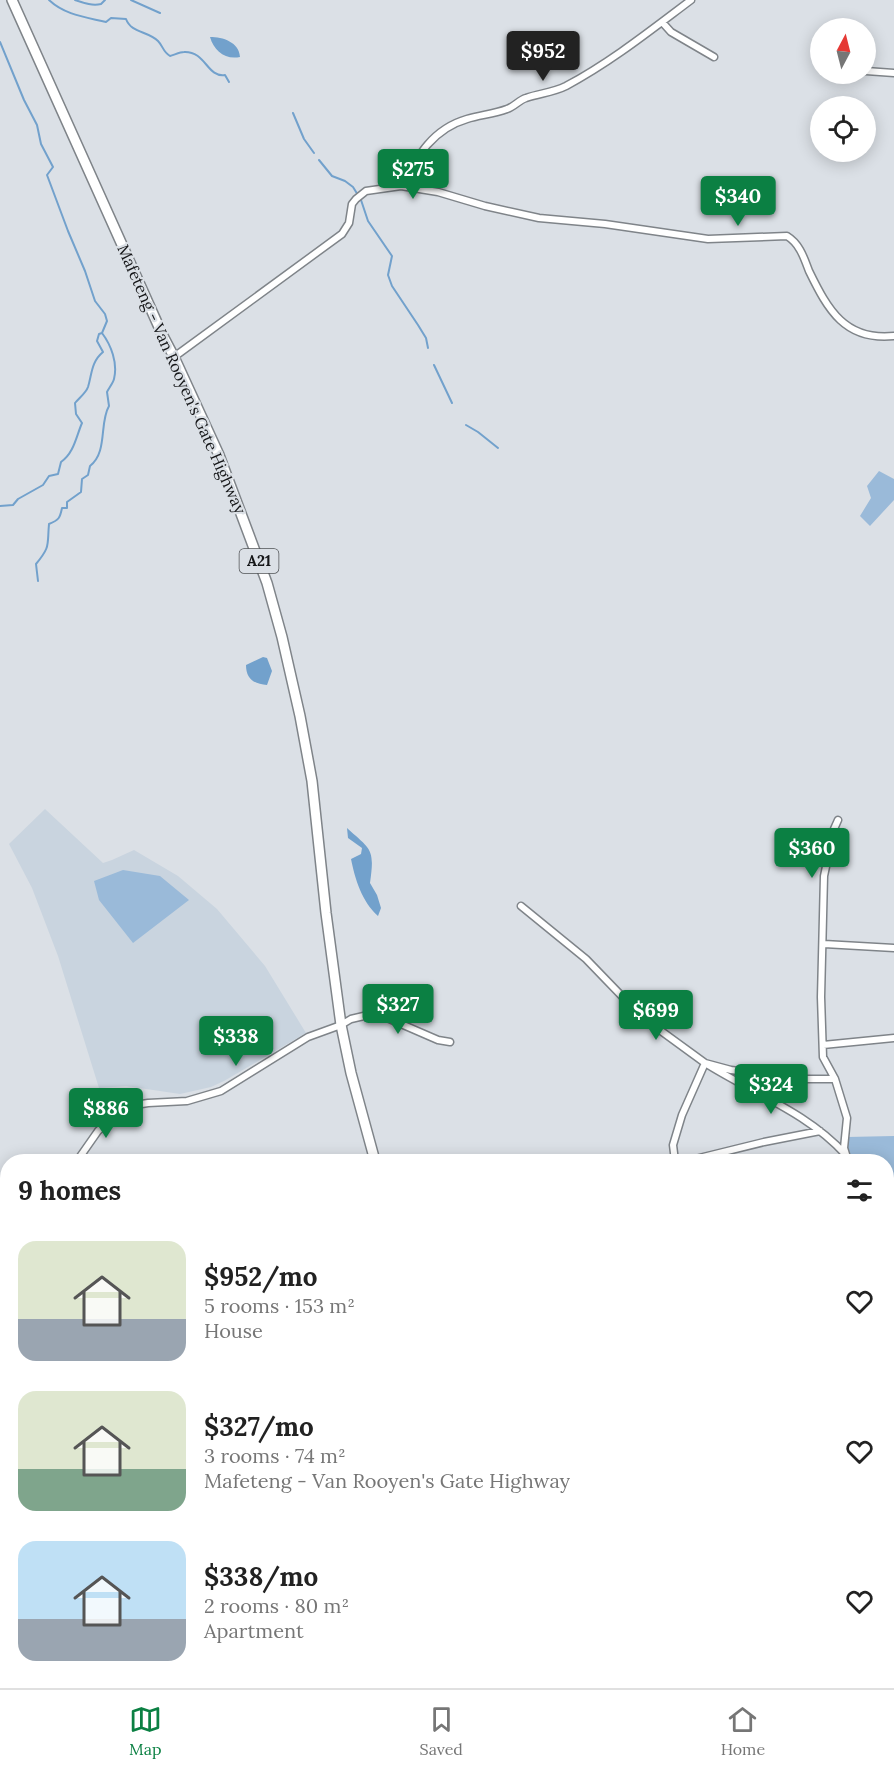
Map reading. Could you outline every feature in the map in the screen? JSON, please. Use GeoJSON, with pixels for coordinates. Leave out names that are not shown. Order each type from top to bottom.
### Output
{"type":"FeatureCollection","features":[{"type":"Feature","properties":{"kind":"main road","name":"Mafeteng - Van Rooyen's Gate Highway"},"geometry":{"type":"LineString","coordinates":[[12,0],[219,455],[267,583],[300,716],[312,781],[341,1025],[351,1073],[373,1154]]}},
{"type":"Feature","properties":{"kind":"street"},"geometry":{"type":"LineString","coordinates":[[401,186],[418,154],[436,135],[449,126],[466,119],[510,108],[525,98],[564,87],[604,64],[691,0]]}},
{"type":"Feature","properties":{"kind":"street"},"geometry":{"type":"LineString","coordinates":[[662,22],[670,32],[714,57]]}},
{"type":"Feature","properties":{"kind":"street"},"geometry":{"type":"LineString","coordinates":[[876,72],[894,73]]}},
{"type":"Feature","properties":{"kind":"street"},"geometry":{"type":"LineString","coordinates":[[174,357],[342,234],[349,223],[352,204],[366,191],[401,186],[438,192],[485,206],[539,218],[616,225],[708,239],[787,236],[800,249],[823,297],[846,327],[872,336],[894,336]]}},
{"type":"Feature","properties":{"kind":"street"},"geometry":{"type":"LineString","coordinates":[[838,820],[834,829],[825,876],[821,996],[824,1057],[835,1079],[847,1118],[844,1148],[846,1154]]}},
{"type":"Feature","properties":{"kind":"street"},"geometry":{"type":"LineString","coordinates":[[521,906],[586,959],[642,1017],[732,1080],[802,1117],[831,1139],[844,1154]]}},
{"type":"Feature","properties":{"kind":"street"},"geometry":{"type":"LineString","coordinates":[[824,944],[894,948]]}},
{"type":"Feature","properties":{"kind":"street"},"geometry":{"type":"LineString","coordinates":[[82,1154],[98,1131],[118,1112],[129,1106],[187,1101],[221,1091],[308,1037],[351,1019],[368,1016],[385,1017],[438,1040],[450,1042]]}},
{"type":"Feature","properties":{"kind":"street"},"geometry":{"type":"LineString","coordinates":[[823,1045],[894,1038]]}},
{"type":"Feature","properties":{"kind":"street"},"geometry":{"type":"LineString","coordinates":[[705,1063],[731,1070],[800,1079],[835,1079]]}},
{"type":"Feature","properties":{"kind":"street"},"geometry":{"type":"LineString","coordinates":[[674,1154],[673,1145],[682,1115],[705,1063]]}},
{"type":"Feature","properties":{"kind":"street"},"geometry":{"type":"LineString","coordinates":[[715,1154],[820,1131]]}},
{"type":"Feature","properties":{"kind":"shaded area"},"geometry":{"type":"Polygon","coordinates":[[[210,37],[230,41],[237,48],[240,57],[225,56],[214,46],[210,37]]]}},
{"type":"Feature","properties":{"kind":"shaded area"},"geometry":{"type":"Polygon","coordinates":[[[879,471],[894,479],[894,500],[870,526],[860,516],[871,498],[867,486],[879,471]]]}},
{"type":"Feature","properties":{"kind":"shaded area"},"geometry":{"type":"Polygon","coordinates":[[[263,657],[267,658],[272,671],[267,685],[252,680],[246,670],[246,665],[263,657]]]}},
{"type":"Feature","properties":{"kind":"shaded area"},"geometry":{"type":"Polygon","coordinates":[[[45,809],[103,863],[134,850],[178,876],[217,909],[265,966],[306,1033],[211,1087],[180,1094],[126,1086],[99,1088],[58,956],[32,888],[9,844],[45,809]]]}},
{"type":"Feature","properties":{"kind":"shaded area"},"geometry":{"type":"Polygon","coordinates":[[[347,828],[366,846],[371,856],[370,883],[381,908],[378,916],[363,897],[357,882],[351,859],[361,854],[362,848],[348,838],[347,828]]]}},
{"type":"Feature","properties":{"kind":"shaded area"},"geometry":{"type":"Polygon","coordinates":[[[123,870],[160,876],[189,900],[133,943],[99,900],[94,881],[123,870]]]}},
{"type":"Feature","properties":{"kind":"shaded area"},"geometry":{"type":"Polygon","coordinates":[[[894,1136],[894,1154],[848,1154],[847,1137],[894,1136]]]}},
{"type":"Feature","properties":{"kind":"waterway"},"geometry":{"type":"LineString","coordinates":[[49,0],[62,9],[83,17],[106,22],[111,18],[126,19],[132,27],[158,41],[170,56],[182,52],[191,53],[202,60],[214,73],[225,75],[229,82]]}},
{"type":"Feature","properties":{"kind":"waterway"},"geometry":{"type":"LineString","coordinates":[[75,0],[94,5],[101,4],[105,0]]}},
{"type":"Feature","properties":{"kind":"waterway"},"geometry":{"type":"LineString","coordinates":[[131,0],[160,13]]}},
{"type":"Feature","properties":{"kind":"waterway"},"geometry":{"type":"LineString","coordinates":[[0,42],[37,125],[41,144],[53,167],[47,175],[95,301],[105,314],[107,321],[102,333],[111,349],[115,367],[114,379],[107,392],[109,406],[99,453],[90,466],[88,475],[82,479],[81,492],[67,502],[67,508],[62,508],[59,518],[49,524],[46,549],[36,564],[38,581]]}},
{"type":"Feature","properties":{"kind":"waterway"},"geometry":{"type":"LineString","coordinates":[[293,113],[304,139],[314,153]]}},
{"type":"Feature","properties":{"kind":"waterway"},"geometry":{"type":"LineString","coordinates":[[319,160],[332,176],[353,187],[361,200],[368,221],[392,256],[388,275],[392,286],[426,338],[428,348]]}},
{"type":"Feature","properties":{"kind":"waterway"},"geometry":{"type":"LineString","coordinates":[[0,506],[13,505],[18,499],[43,485],[49,476],[58,474],[61,462],[72,449],[82,423],[76,414],[75,403],[87,389],[94,364],[103,352],[97,341],[99,334],[102,333]]}},
{"type":"Feature","properties":{"kind":"waterway"},"geometry":{"type":"LineString","coordinates":[[434,365],[452,403]]}},
{"type":"Feature","properties":{"kind":"waterway"},"geometry":{"type":"LineString","coordinates":[[466,425],[498,448]]}}]}
